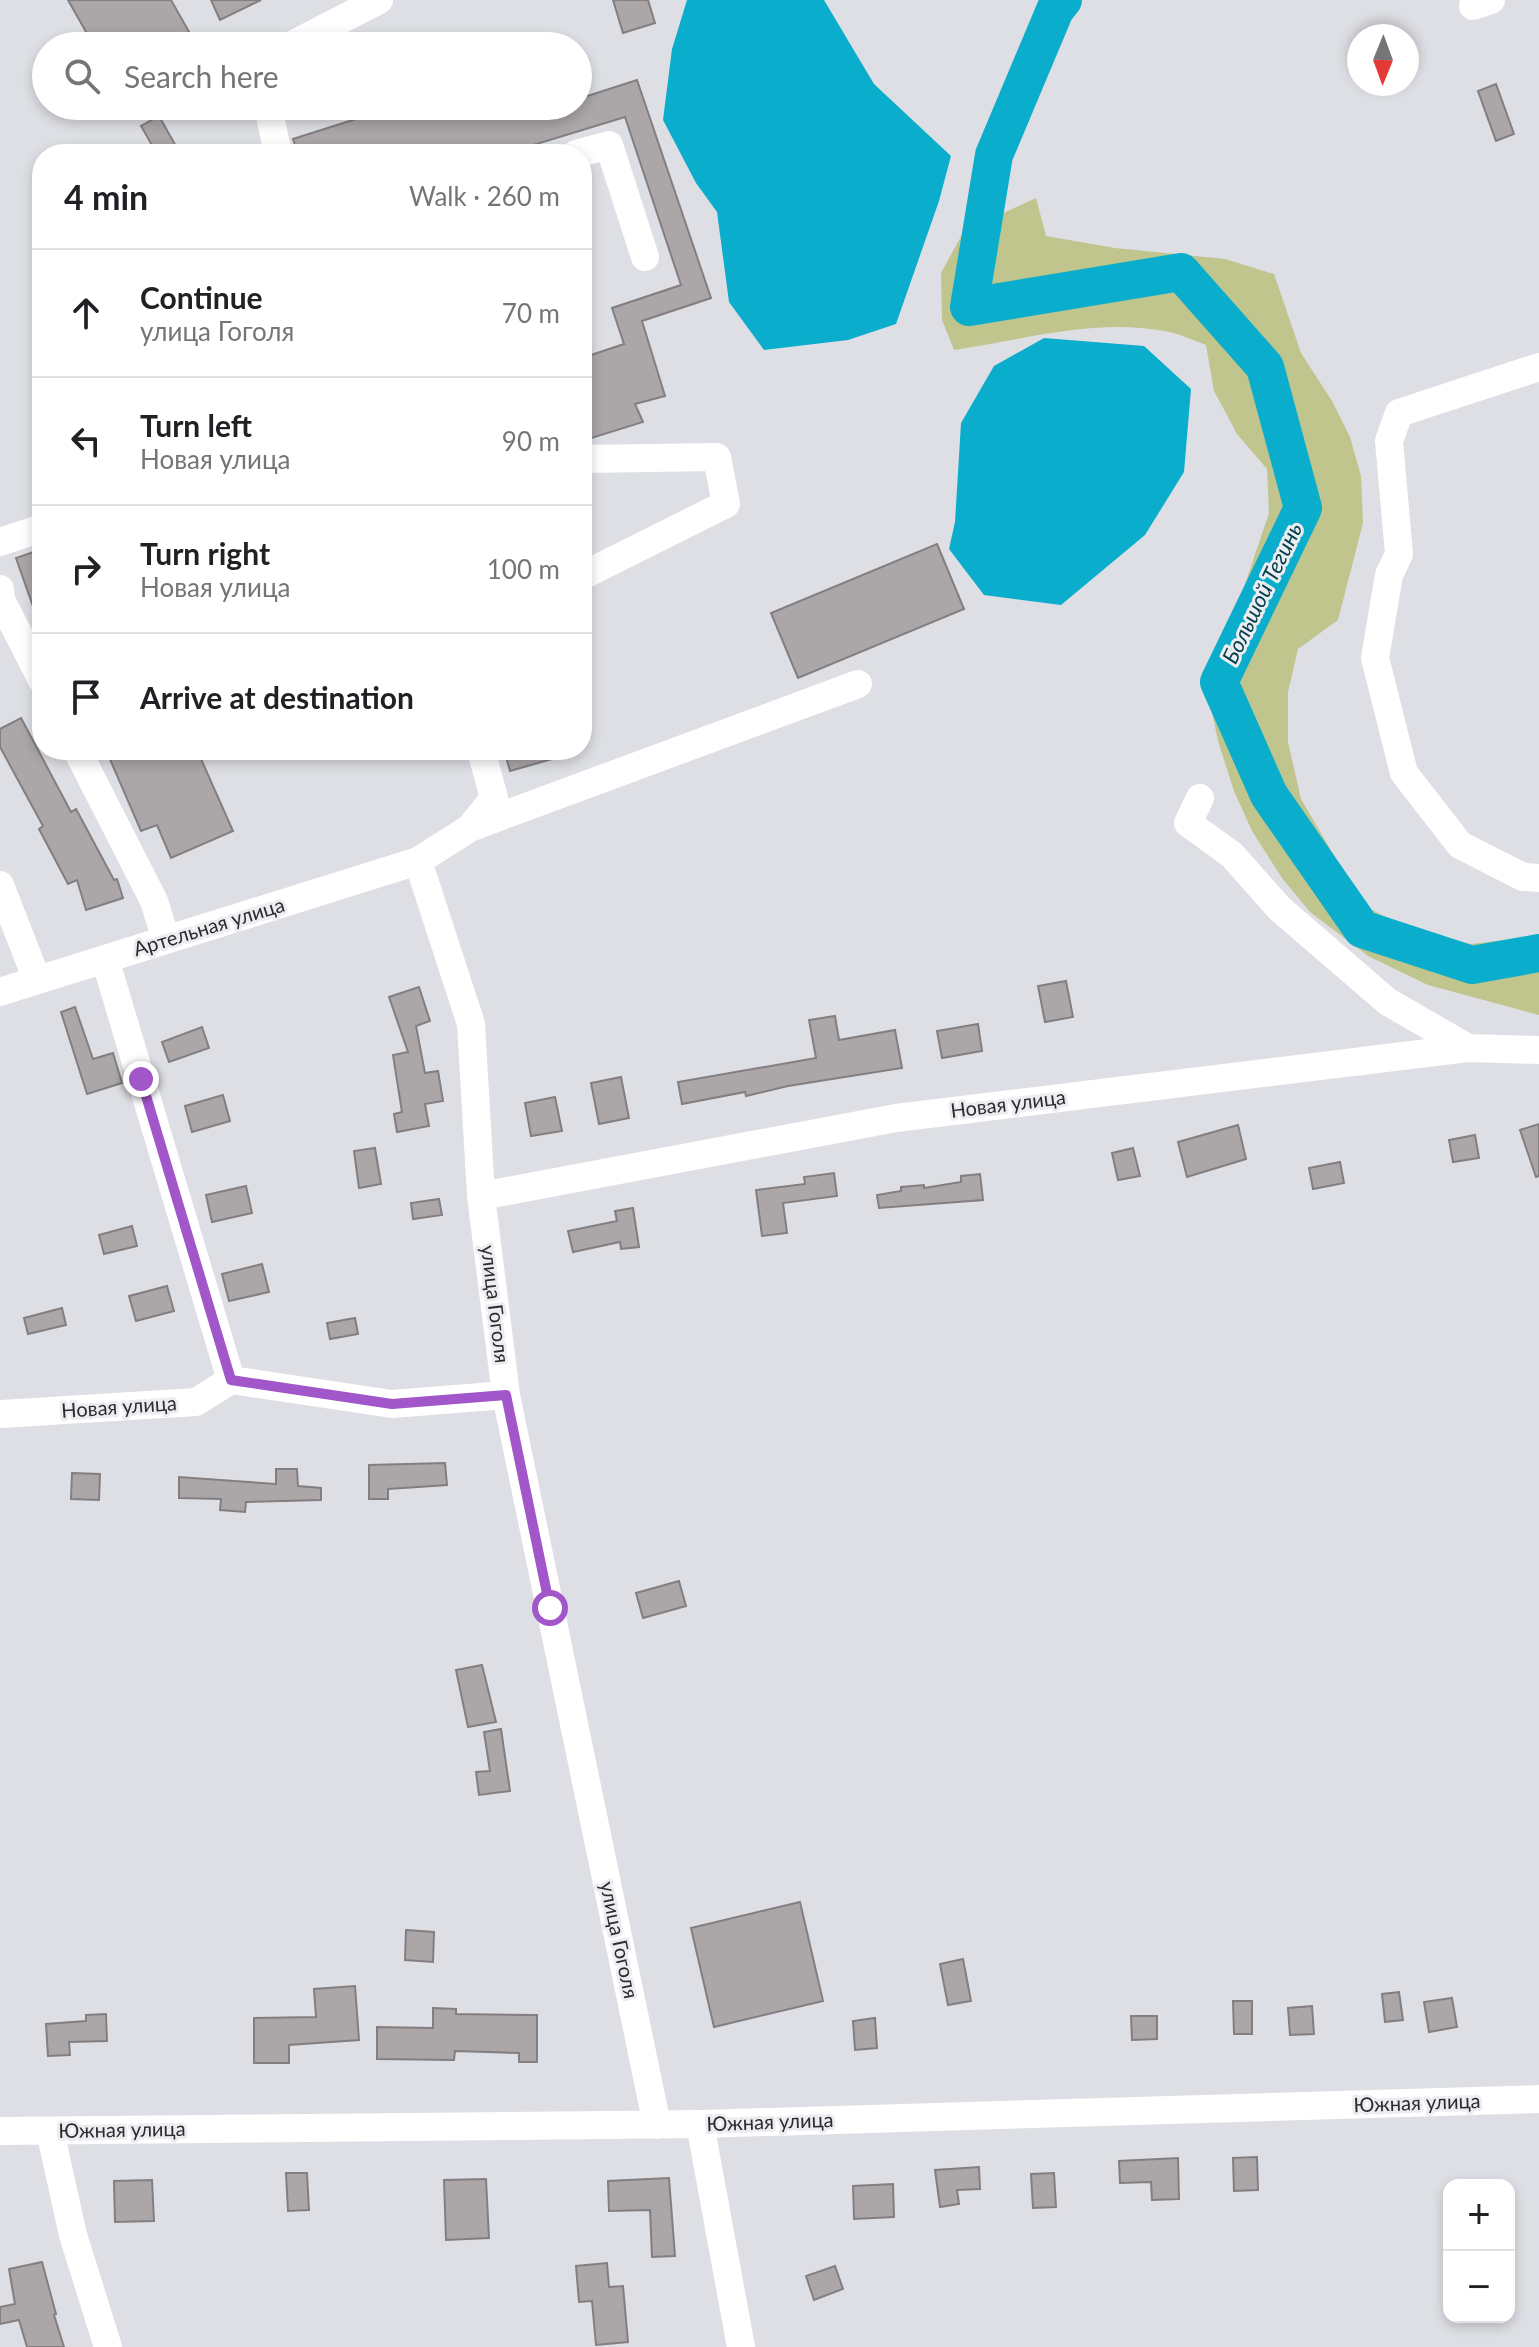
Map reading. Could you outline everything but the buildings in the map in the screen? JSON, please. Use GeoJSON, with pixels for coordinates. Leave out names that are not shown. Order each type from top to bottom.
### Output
{"type":"FeatureCollection","features":[{"type":"Feature","properties":{"kind":"street"},"geometry":{"type":"LineString","coordinates":[[317,32],[379,0]]}},
{"type":"Feature","properties":{"kind":"street"},"geometry":{"type":"LineString","coordinates":[[271,120],[276,144]]}},
{"type":"Feature","properties":{"kind":"street"},"geometry":{"type":"LineString","coordinates":[[592,150],[609,145],[645,257]]}},
{"type":"Feature","properties":{"kind":"street"},"geometry":{"type":"LineString","coordinates":[[1539,367],[1399,413],[1389,441],[1399,554],[1389,575],[1375,658],[1404,773],[1460,845],[1523,877],[1539,878]]}},
{"type":"Feature","properties":{"kind":"street"},"geometry":{"type":"LineString","coordinates":[[592,459],[717,457],[726,504],[592,571]]}},
{"type":"Feature","properties":{"kind":"street"},"geometry":{"type":"LineString","coordinates":[[0,542],[32,531]]}},
{"type":"Feature","properties":{"kind":"street"},"geometry":{"type":"LineString","coordinates":[[0,589],[1,600],[32,660]]}},
{"type":"Feature","properties":{"kind":"street"},"geometry":{"type":"LineString","coordinates":[[470,828],[858,684]]}},
{"type":"Feature","properties":{"kind":"street"},"geometry":{"type":"LineString","coordinates":[[82,760],[154,901],[166,940]]}},
{"type":"Feature","properties":{"kind":"street"},"geometry":{"type":"LineString","coordinates":[[470,828],[494,798],[484,760]]}},
{"type":"Feature","properties":{"kind":"street"},"geometry":{"type":"LineString","coordinates":[[1200,798],[1188,823],[1232,855],[1279,908],[1388,1002],[1468,1048]]}},
{"type":"Feature","properties":{"kind":"street","name":"Артельная улица"},"geometry":{"type":"LineString","coordinates":[[0,992],[418,861],[470,828]]}},
{"type":"Feature","properties":{"kind":"street","name":"улица Гоголя"},"geometry":{"type":"LineString","coordinates":[[418,861],[471,1024],[481,1196],[506,1395],[657,2125]]}},
{"type":"Feature","properties":{"kind":"street"},"geometry":{"type":"LineString","coordinates":[[0,885],[37,980]]}},
{"type":"Feature","properties":{"kind":"street"},"geometry":{"type":"LineString","coordinates":[[105,959],[231,1380],[392,1404],[506,1395]]}},
{"type":"Feature","properties":{"kind":"street","name":"Новая улица"},"geometry":{"type":"LineString","coordinates":[[481,1196],[896,1118],[1468,1048],[1539,1050]]}},
{"type":"Feature","properties":{"kind":"street","name":"Новая улица"},"geometry":{"type":"LineString","coordinates":[[0,1414],[196,1402],[231,1380]]}},
{"type":"Feature","properties":{"kind":"street","name":"Южная улица"},"geometry":{"type":"LineString","coordinates":[[0,2131],[657,2125],[1539,2099]]}},
{"type":"Feature","properties":{"kind":"street"},"geometry":{"type":"LineString","coordinates":[[700,2124],[741,2347]]}},
{"type":"Feature","properties":{"kind":"street"},"geometry":{"type":"LineString","coordinates":[[50,2131],[73,2235],[108,2347]]}},
{"type":"Feature","properties":{"kind":"green space"},"geometry":{"type":"Polygon","coordinates":[[[1036,198],[1046,236],[1115,248],[1225,259],[1274,274],[1301,353],[1332,401],[1350,437],[1361,476],[1363,523],[1338,620],[1298,649],[1288,692],[1288,742],[1301,799],[1363,905],[1408,929],[1471,944],[1539,936],[1539,1015],[1428,985],[1368,956],[1310,912],[1282,878],[1252,831],[1234,791],[1218,741],[1208,693],[1213,655],[1234,617],[1269,513],[1267,469],[1237,434],[1214,391],[1206,345],[1169,332],[1111,327],[1059,332],[954,350],[942,320],[941,273],[964,231],[1036,198]]]}},
{"type":"Feature","properties":{"kind":"water"},"geometry":{"type":"Polygon","coordinates":[[[687,0],[824,0],[874,84],[951,156],[939,201],[896,324],[848,340],[764,350],[729,302],[717,212],[696,183],[663,120],[672,49],[687,0]]]}},
{"type":"Feature","properties":{"kind":"water"},"geometry":{"type":"Polygon","coordinates":[[[1044,338],[1144,346],[1191,389],[1184,472],[1145,535],[1061,605],[984,595],[949,549],[955,522],[961,423],[994,366],[1044,338]]]}},
{"type":"Feature","properties":{"kind":"waterway","name":"Большой Тегинь"},"geometry":{"type":"LineString","coordinates":[[1063,0],[1055,10],[994,155],[969,307],[1181,272],[1265,367],[1303,508],[1219,682],[1269,795],[1362,929],[1472,965],[1539,953]]}},
{"type":"Feature","properties":{"kind":"route"},"geometry":{"type":"LineString","coordinates":[[141,1079],[231,1380],[392,1404],[506,1395],[550,1608]]}}]}
